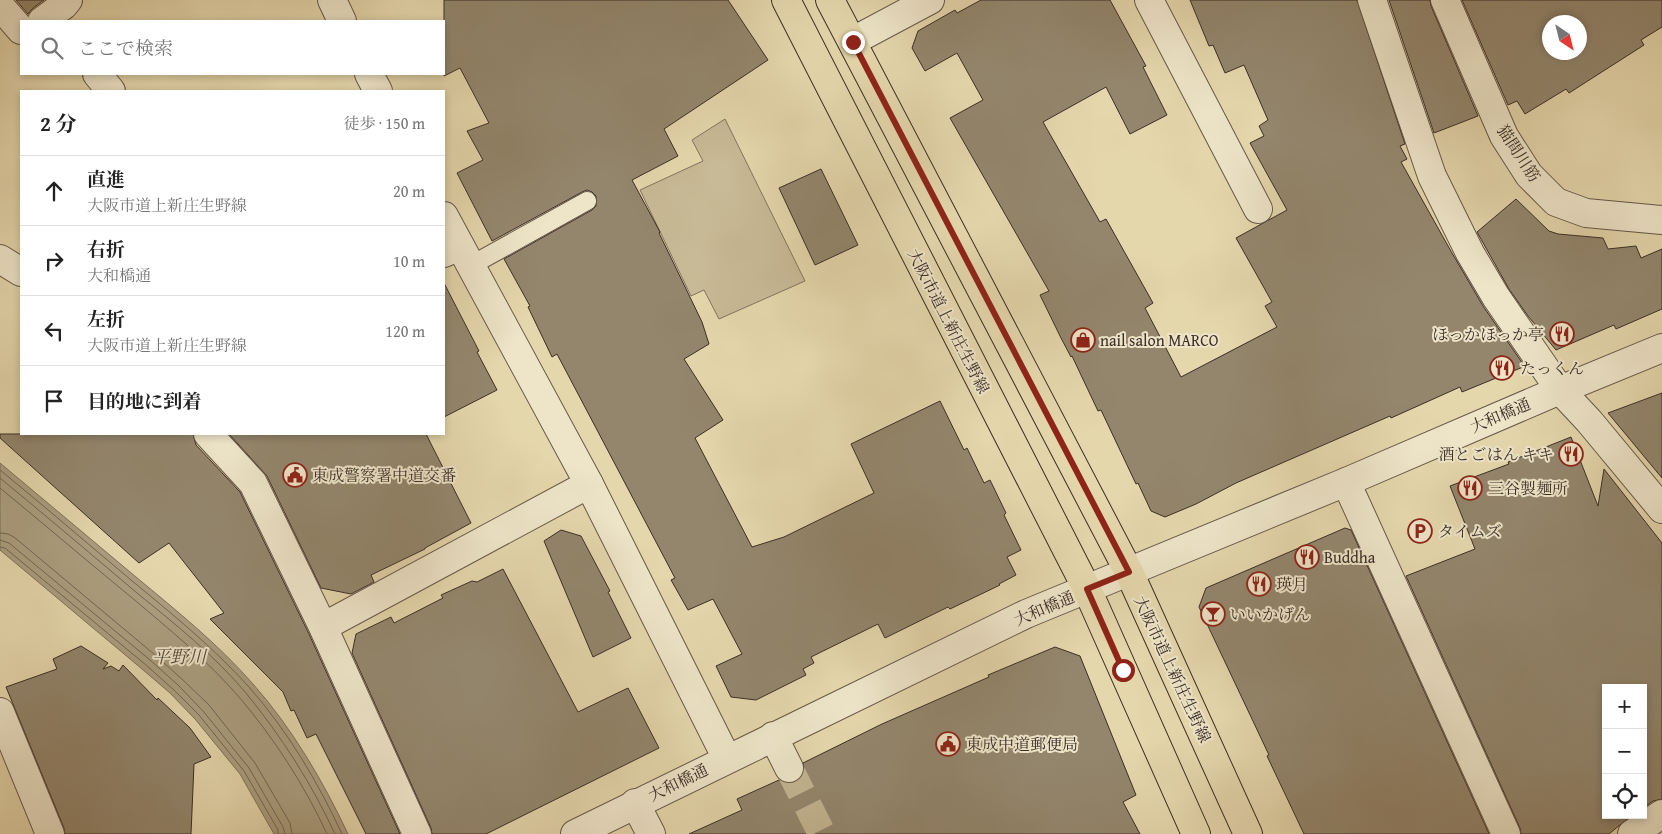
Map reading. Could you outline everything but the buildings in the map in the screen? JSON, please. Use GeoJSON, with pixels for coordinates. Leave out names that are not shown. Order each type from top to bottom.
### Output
{"type":"FeatureCollection","features":[{"type":"Feature","properties":{"kind":"main road","name":"大阪市道上新庄生野線"},"geometry":{"type":"LineString","coordinates":[[786,0],[1087,589],[1196,834]]}},
{"type":"Feature","properties":{"kind":"main road","name":"大阪市道上新庄生野線"},"geometry":{"type":"LineString","coordinates":[[830,0],[1129,572],[1248,834]]}},
{"type":"Feature","properties":{"kind":"street"},"geometry":{"type":"LineString","coordinates":[[332,0],[342,20]]}},
{"type":"Feature","properties":{"kind":"street"},"geometry":{"type":"LineString","coordinates":[[853,42],[930,0]]}},
{"type":"Feature","properties":{"kind":"street"},"geometry":{"type":"LineString","coordinates":[[1149,0],[1258,209]]}},
{"type":"Feature","properties":{"kind":"street"},"geometry":{"type":"LineString","coordinates":[[1372,0],[1432,176],[1470,253],[1496,297],[1560,390],[1589,421],[1662,509]]}},
{"type":"Feature","properties":{"kind":"street","name":"猫間川筋"},"geometry":{"type":"LineString","coordinates":[[1444,0],[1504,136],[1529,175],[1556,202],[1586,213],[1662,220]]}},
{"type":"Feature","properties":{"kind":"street"},"geometry":{"type":"LineString","coordinates":[[0,6],[20,29]]}},
{"type":"Feature","properties":{"kind":"street"},"geometry":{"type":"LineString","coordinates":[[98,75],[110,90]]}},
{"type":"Feature","properties":{"kind":"street"},"geometry":{"type":"LineString","coordinates":[[369,75],[377,90]]}},
{"type":"Feature","properties":{"kind":"street"},"geometry":{"type":"LineString","coordinates":[[445,219],[458,255],[588,484],[727,759]]}},
{"type":"Feature","properties":{"kind":"street"},"geometry":{"type":"LineString","coordinates":[[0,259],[20,271]]}},
{"type":"Feature","properties":{"kind":"street","name":"大和橋通"},"geometry":{"type":"LineString","coordinates":[[574,834],[1026,614],[1346,482],[1662,348]]}},
{"type":"Feature","properties":{"kind":"street"},"geometry":{"type":"LineString","coordinates":[[209,435],[253,483],[322,627],[417,834]]}},
{"type":"Feature","properties":{"kind":"street"},"geometry":{"type":"LineString","coordinates":[[1346,482],[1506,834]]}},
{"type":"Feature","properties":{"kind":"street"},"geometry":{"type":"LineString","coordinates":[[322,627],[588,484]]}},
{"type":"Feature","properties":{"kind":"street"},"geometry":{"type":"LineString","coordinates":[[0,712],[50,834]]}},
{"type":"Feature","properties":{"kind":"street"},"geometry":{"type":"LineString","coordinates":[[774,736],[789,768]]}},
{"type":"Feature","properties":{"kind":"street"},"geometry":{"type":"LineString","coordinates":[[635,803],[650,834]]}},
{"type":"Feature","properties":{"kind":"street"},"geometry":{"type":"LineString","coordinates":[[1632,834],[1662,814]]}},
{"type":"Feature","properties":{"kind":"lane"},"geometry":{"type":"LineString","coordinates":[[458,255],[587,201]]}},
{"type":"Feature","properties":{"kind":"shaded area"},"geometry":{"type":"Polygon","coordinates":[[[725,119],[805,281],[719,319],[704,290],[691,296],[640,190],[703,161],[692,140],[725,119]]]}},
{"type":"Feature","properties":{"kind":"water","name":"平野川"},"geometry":{"type":"Polygon","coordinates":[[[0,463],[182,615],[240,669],[294,737],[328,794],[348,834],[274,834],[240,774],[195,719],[170,693],[0,550],[0,463]]]}},
{"type":"Feature","properties":{"kind":"tunnel"},"geometry":{"type":"LineString","coordinates":[[789,768],[822,834]]}},
{"type":"Feature","properties":{"kind":"place","name":"ほっかほっか亭"},"geometry":{"type":"Point","coordinates":[1562,334]}},
{"type":"Feature","properties":{"kind":"place","name":"nail salon MARCO"},"geometry":{"type":"Point","coordinates":[1083,340]}},
{"type":"Feature","properties":{"kind":"place","name":"たっくん"},"geometry":{"type":"Point","coordinates":[1502,368]}},
{"type":"Feature","properties":{"kind":"place","name":"酒とごはん キキ"},"geometry":{"type":"Point","coordinates":[1571,454]}},
{"type":"Feature","properties":{"kind":"place","name":"東成警察署中道交番"},"geometry":{"type":"Point","coordinates":[295,475]}},
{"type":"Feature","properties":{"kind":"place","name":"三谷製麺所"},"geometry":{"type":"Point","coordinates":[1470,488]}},
{"type":"Feature","properties":{"kind":"place","name":"タイムズ"},"geometry":{"type":"Point","coordinates":[1420,531]}},
{"type":"Feature","properties":{"kind":"place","name":"Buddha"},"geometry":{"type":"Point","coordinates":[1307,557]}},
{"type":"Feature","properties":{"kind":"place","name":"瑛月"},"geometry":{"type":"Point","coordinates":[1259,584]}},
{"type":"Feature","properties":{"kind":"place","name":"いいかげん"},"geometry":{"type":"Point","coordinates":[1213,614]}},
{"type":"Feature","properties":{"kind":"place","name":"東成中道郵便局"},"geometry":{"type":"Point","coordinates":[948,744]}},
{"type":"Feature","properties":{"kind":"route"},"geometry":{"type":"LineString","coordinates":[[853,42],[1129,572],[1087,589],[1123,670]]}}]}
